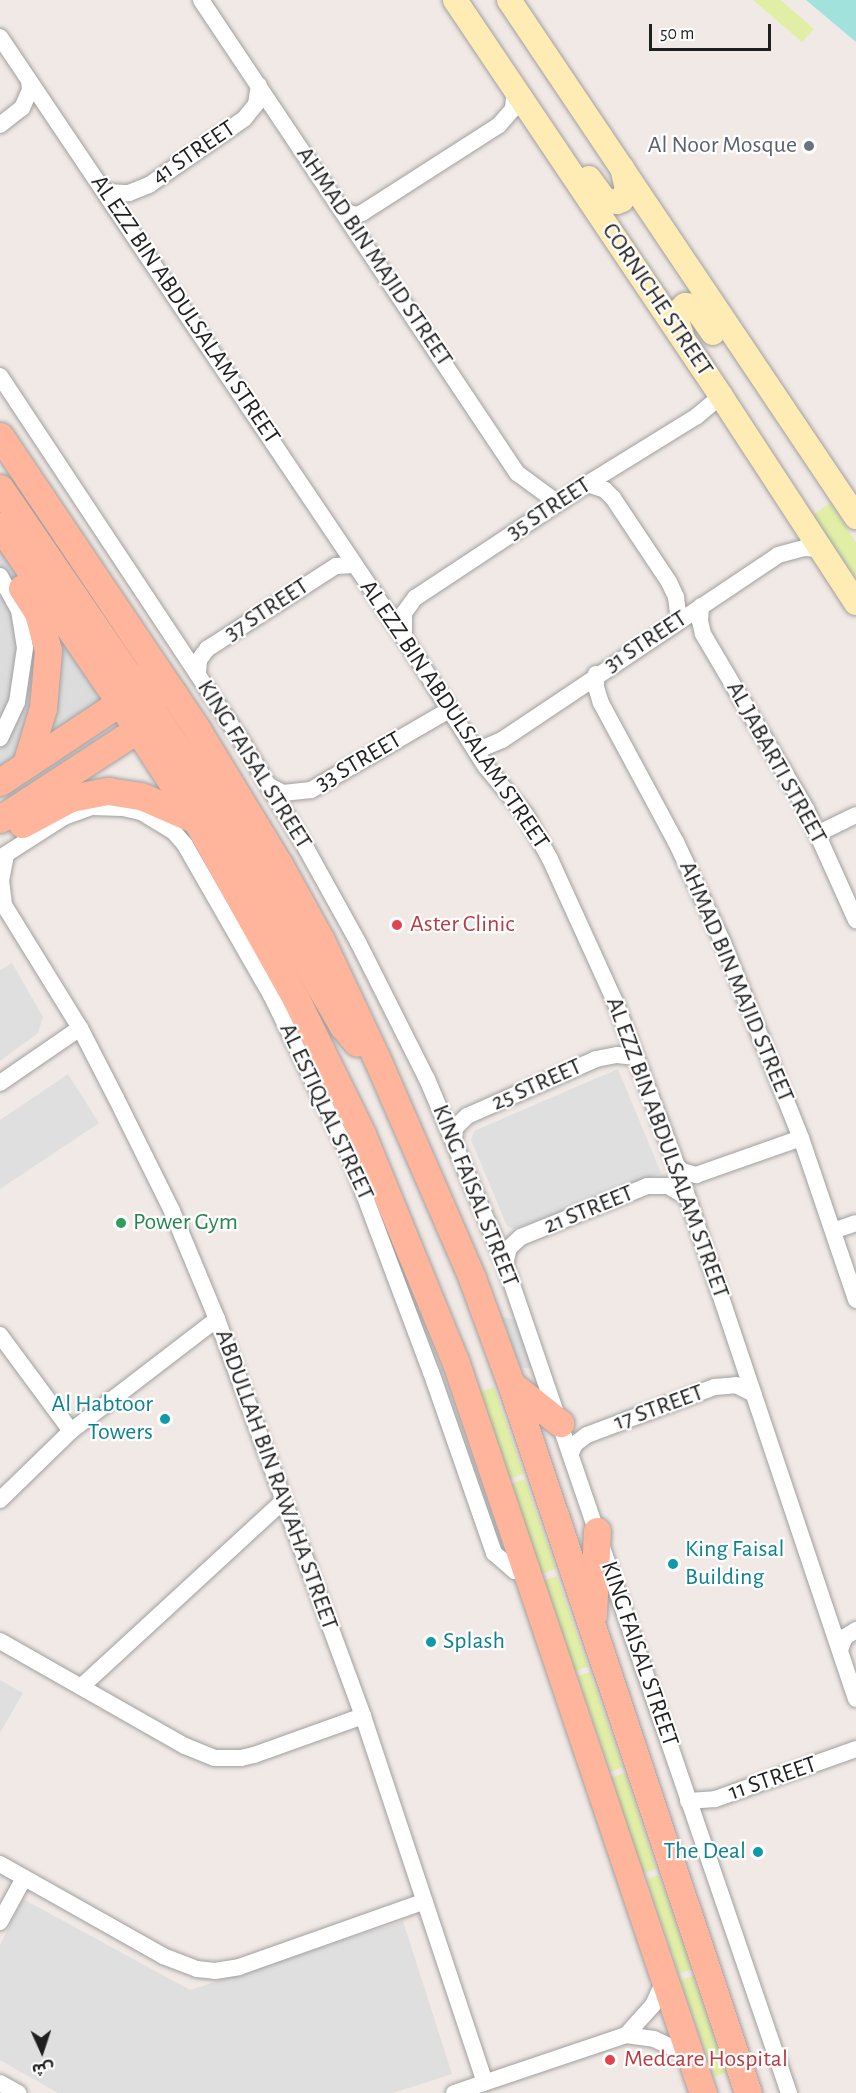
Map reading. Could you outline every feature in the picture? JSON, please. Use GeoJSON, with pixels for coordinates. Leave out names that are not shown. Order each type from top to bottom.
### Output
{"type":"FeatureCollection","features":[{"type":"Feature","properties":{"kind":"main road","name":"CORNICHE STREET"},"geometry":{"type":"LineString","coordinates":[[455,0],[721,396],[856,603]]}},
{"type":"Feature","properties":{"kind":"main road","name":"CORNICHE STREET"},"geometry":{"type":"LineString","coordinates":[[509,0],[856,517]]}},
{"type":"Feature","properties":{"kind":"main road"},"geometry":{"type":"LineString","coordinates":[[560,154],[586,174],[602,196],[611,202],[622,200],[626,195],[627,189],[622,168]]}},
{"type":"Feature","properties":{"kind":"main road"},"geometry":{"type":"LineString","coordinates":[[684,342],[675,315],[680,307],[689,304],[697,309],[721,341],[747,356]]}},
{"type":"Feature","properties":{"kind":"main road","name":"KING FAISAL STREET"},"geometry":{"type":"LineString","coordinates":[[0,436],[163,711],[279,864],[326,950],[377,1059],[460,1250],[511,1384],[748,2093]]}},
{"type":"Feature","properties":{"kind":"main road"},"geometry":{"type":"LineString","coordinates":[[0,488],[128,675],[149,690],[163,711],[0,819]]}},
{"type":"Feature","properties":{"kind":"main road","name":"KING FAISAL STREET"},"geometry":{"type":"LineString","coordinates":[[0,526],[121,704],[163,711]]}},
{"type":"Feature","properties":{"kind":"main road"},"geometry":{"type":"LineString","coordinates":[[18,554],[18,578],[38,614],[48,651],[43,708],[26,764]]}},
{"type":"Feature","properties":{"kind":"main road"},"geometry":{"type":"LineString","coordinates":[[0,782],[121,704]]}},
{"type":"Feature","properties":{"kind":"main road","name":"KING FAISAL STREET"},"geometry":{"type":"LineString","coordinates":[[163,711],[196,820],[292,990],[362,1134],[456,1362],[664,1981],[704,2093]]}},
{"type":"Feature","properties":{"kind":"main road"},"geometry":{"type":"LineString","coordinates":[[2,849],[71,798],[108,791],[141,796],[196,820]]}},
{"type":"Feature","properties":{"kind":"main road"},"geometry":{"type":"LineString","coordinates":[[511,1384],[560,1423]]}},
{"type":"Feature","properties":{"kind":"main road"},"geometry":{"type":"LineString","coordinates":[[592,1631],[597,1530]]}},
{"type":"Feature","properties":{"kind":"street","name":"AHMAD BIN MAJID STREET"},"geometry":{"type":"LineString","coordinates":[[201,0],[517,473],[558,503]]}},
{"type":"Feature","properties":{"kind":"street","name":"AL EZZ BIN ABDULSALAM STREET"},"geometry":{"type":"LineString","coordinates":[[0,37],[107,192],[405,639],[493,777],[525,814],[550,859],[604,978],[677,1166],[856,1698]]}},
{"type":"Feature","properties":{"kind":"street"},"geometry":{"type":"LineString","coordinates":[[0,125],[22,108],[30,90],[29,80]]}},
{"type":"Feature","properties":{"kind":"street","name":"41 STREET"},"geometry":{"type":"LineString","coordinates":[[107,192],[129,193],[149,185],[244,119],[256,104],[259,85]]}},
{"type":"Feature","properties":{"kind":"street"},"geometry":{"type":"LineString","coordinates":[[343,211],[349,214],[362,213],[499,125],[513,109],[515,88]]}},
{"type":"Feature","properties":{"kind":"street","name":"KING FAISAL STREET"},"geometry":{"type":"LineString","coordinates":[[0,376],[198,674],[267,784],[359,944],[419,1062],[505,1264],[789,2093]]}},
{"type":"Feature","properties":{"kind":"street","name":"35 STREET"},"geometry":{"type":"LineString","coordinates":[[405,639],[402,630],[404,613],[415,598],[587,484],[697,416],[721,396]]}},
{"type":"Feature","properties":{"kind":"street"},"geometry":{"type":"LineString","coordinates":[[587,484],[605,490],[625,516],[669,582],[676,597],[679,620]]}},
{"type":"Feature","properties":{"kind":"street","name":"31 STREET"},"geometry":{"type":"LineString","coordinates":[[476,751],[502,740],[596,674],[778,555],[804,548],[821,549]]}},
{"type":"Feature","properties":{"kind":"street","name":"37 STREET"},"geometry":{"type":"LineString","coordinates":[[198,674],[198,660],[207,649],[336,566],[354,565]]}},
{"type":"Feature","properties":{"kind":"street"},"geometry":{"type":"LineString","coordinates":[[0,576],[19,610],[25,648],[17,702],[0,738]]}},
{"type":"Feature","properties":{"kind":"street","name":"AL JABARTI STREET"},"geometry":{"type":"LineString","coordinates":[[702,606],[700,621],[704,634],[791,781],[856,920]]}},
{"type":"Feature","properties":{"kind":"street","name":"AHMAD BIN MAJID STREET"},"geometry":{"type":"LineString","coordinates":[[596,674],[601,703],[676,842],[723,943],[801,1138],[856,1300]]}},
{"type":"Feature","properties":{"kind":"street","name":"33 STREET"},"geometry":{"type":"LineString","coordinates":[[267,784],[283,793],[292,794],[311,790],[449,710]]}},
{"type":"Feature","properties":{"kind":"street","name":"AL ESTIQLAL STREET"},"geometry":{"type":"LineString","coordinates":[[2,849],[64,817],[92,807],[123,808],[141,812],[165,826],[185,844],[271,995],[350,1157],[431,1372],[494,1553],[515,1571],[528,1574]]}},
{"type":"Feature","properties":{"kind":"street"},"geometry":{"type":"LineString","coordinates":[[817,834],[856,815]]}},
{"type":"Feature","properties":{"kind":"street","name":"ABDULLAH BIN RAWAHA STREET"},"geometry":{"type":"LineString","coordinates":[[2,849],[2,903],[80,1028],[172,1211],[217,1319],[282,1502],[363,1716],[485,2082]]}},
{"type":"Feature","properties":{"kind":"street"},"geometry":{"type":"LineString","coordinates":[[0,1083],[80,1028]]}},
{"type":"Feature","properties":{"kind":"street","name":"25 STREET"},"geometry":{"type":"LineString","coordinates":[[454,1140],[458,1123],[467,1116],[596,1059],[617,1055],[636,1057]]}},
{"type":"Feature","properties":{"kind":"street"},"geometry":{"type":"LineString","coordinates":[[677,1166],[682,1171],[696,1175],[801,1138]]}},
{"type":"Feature","properties":{"kind":"street","name":"21 STREET"},"geometry":{"type":"LineString","coordinates":[[505,1264],[509,1248],[521,1237],[647,1186],[668,1186],[688,1197]]}},
{"type":"Feature","properties":{"kind":"street"},"geometry":{"type":"LineString","coordinates":[[833,1231],[856,1223]]}},
{"type":"Feature","properties":{"kind":"street"},"geometry":{"type":"LineString","coordinates":[[0,1500],[71,1431],[217,1319]]}},
{"type":"Feature","properties":{"kind":"street"},"geometry":{"type":"LineString","coordinates":[[0,1335],[71,1431]]}},
{"type":"Feature","properties":{"kind":"street","name":"17 STREET"},"geometry":{"type":"LineString","coordinates":[[571,1453],[575,1444],[587,1435],[715,1387],[736,1385],[754,1394]]}},
{"type":"Feature","properties":{"kind":"street"},"geometry":{"type":"LineString","coordinates":[[82,1686],[282,1502]]}},
{"type":"Feature","properties":{"kind":"street"},"geometry":{"type":"LineString","coordinates":[[840,1650],[845,1636],[856,1630]]}},
{"type":"Feature","properties":{"kind":"street"},"geometry":{"type":"LineString","coordinates":[[0,1641],[199,1754],[215,1758],[241,1758],[254,1755],[363,1716]]}},
{"type":"Feature","properties":{"kind":"street","name":"11 STREET"},"geometry":{"type":"LineString","coordinates":[[688,1800],[715,1799],[856,1749]]}},
{"type":"Feature","properties":{"kind":"street"},"geometry":{"type":"LineString","coordinates":[[0,1864],[179,1964],[215,1971],[239,1967],[425,1901]]}},
{"type":"Feature","properties":{"kind":"street"},"geometry":{"type":"LineString","coordinates":[[0,1922],[24,1878]]}},
{"type":"Feature","properties":{"kind":"street"},"geometry":{"type":"LineString","coordinates":[[626,2035],[653,2006],[664,1981]]}},
{"type":"Feature","properties":{"kind":"street"},"geometry":{"type":"LineString","coordinates":[[454,2093],[626,2035],[654,2039],[690,2056]]}},
{"type":"Feature","properties":{"kind":"shaded area"},"geometry":{"type":"Polygon","coordinates":[[[0,479],[147,700],[0,797],[0,479]]]}},
{"type":"Feature","properties":{"kind":"shaded area"},"geometry":{"type":"Polygon","coordinates":[[[12,963],[43,1017],[38,1033],[0,1061],[0,970],[12,963]]]}},
{"type":"Feature","properties":{"kind":"shaded area"},"geometry":{"type":"Polygon","coordinates":[[[618,1069],[661,1173],[514,1229],[507,1226],[471,1140],[474,1131],[618,1069]]]}},
{"type":"Feature","properties":{"kind":"shaded area"},"geometry":{"type":"Polygon","coordinates":[[[68,1074],[99,1123],[0,1189],[0,1120],[68,1074]]]}},
{"type":"Feature","properties":{"kind":"shaded area"},"geometry":{"type":"Polygon","coordinates":[[[502,1317],[520,1321],[538,1370],[519,1367],[502,1317]]]}},
{"type":"Feature","properties":{"kind":"shaded area"},"geometry":{"type":"Polygon","coordinates":[[[0,1680],[23,1693],[0,1733],[0,1680]]]}},
{"type":"Feature","properties":{"kind":"shaded area"},"geometry":{"type":"Polygon","coordinates":[[[23,1899],[190,1990],[403,1921],[452,2074],[393,2093],[58,2093],[0,2060],[0,1945],[23,1899]]]}},
{"type":"Feature","properties":{"kind":"green space"},"geometry":{"type":"Polygon","coordinates":[[[753,0],[781,0],[814,29],[802,42],[753,0]]]}},
{"type":"Feature","properties":{"kind":"green space"},"geometry":{"type":"Polygon","coordinates":[[[830,503],[856,542],[856,578],[813,515],[830,503]]]}},
{"type":"Feature","properties":{"kind":"green space"},"geometry":{"type":"Polygon","coordinates":[[[494,1387],[524,1474],[510,1479],[480,1392],[494,1387]]]}},
{"type":"Feature","properties":{"kind":"green space"},"geometry":{"type":"Polygon","coordinates":[[[525,1479],[556,1569],[542,1574],[511,1484],[525,1479]]]}},
{"type":"Feature","properties":{"kind":"green space"},"geometry":{"type":"Polygon","coordinates":[[[557,1576],[588,1667],[575,1671],[544,1581],[557,1576]]]}},
{"type":"Feature","properties":{"kind":"green space"},"geometry":{"type":"Polygon","coordinates":[[[590,1672],[623,1767],[611,1772],[578,1676],[590,1672]]]}},
{"type":"Feature","properties":{"kind":"green space"},"geometry":{"type":"Polygon","coordinates":[[[625,1773],[656,1869],[642,1874],[611,1778],[625,1773]]]}},
{"type":"Feature","properties":{"kind":"green space"},"geometry":{"type":"Polygon","coordinates":[[[659,1875],[692,1970],[679,1974],[647,1879],[659,1875]]]}},
{"type":"Feature","properties":{"kind":"green space"},"geometry":{"type":"Polygon","coordinates":[[[693,1976],[726,2072],[714,2077],[681,1980],[693,1976]]]}},
{"type":"Feature","properties":{"kind":"water"},"geometry":{"type":"Polygon","coordinates":[[[806,0],[856,0],[856,42],[806,0]]]}},
{"type":"Feature","properties":{"kind":"place","name":"Al Noor Mosque"},"geometry":{"type":"Point","coordinates":[809,146]}},
{"type":"Feature","properties":{"kind":"place","name":"Aster Clinic"},"geometry":{"type":"Point","coordinates":[397,925]}},
{"type":"Feature","properties":{"kind":"place","name":"Power Gym"},"geometry":{"type":"Point","coordinates":[121,1223]}},
{"type":"Feature","properties":{"kind":"place","name":"Al Habtoor Towers"},"geometry":{"type":"Point","coordinates":[165,1419]}},
{"type":"Feature","properties":{"kind":"place","name":"King Faisal Building"},"geometry":{"type":"Point","coordinates":[673,1564]}},
{"type":"Feature","properties":{"kind":"place","name":"Splash"},"geometry":{"type":"Point","coordinates":[431,1642]}},
{"type":"Feature","properties":{"kind":"place","name":"The Deal"},"geometry":{"type":"Point","coordinates":[758,1852]}},
{"type":"Feature","properties":{"kind":"place","name":"Medcare Hospital"},"geometry":{"type":"Point","coordinates":[610,2060]}}]}
